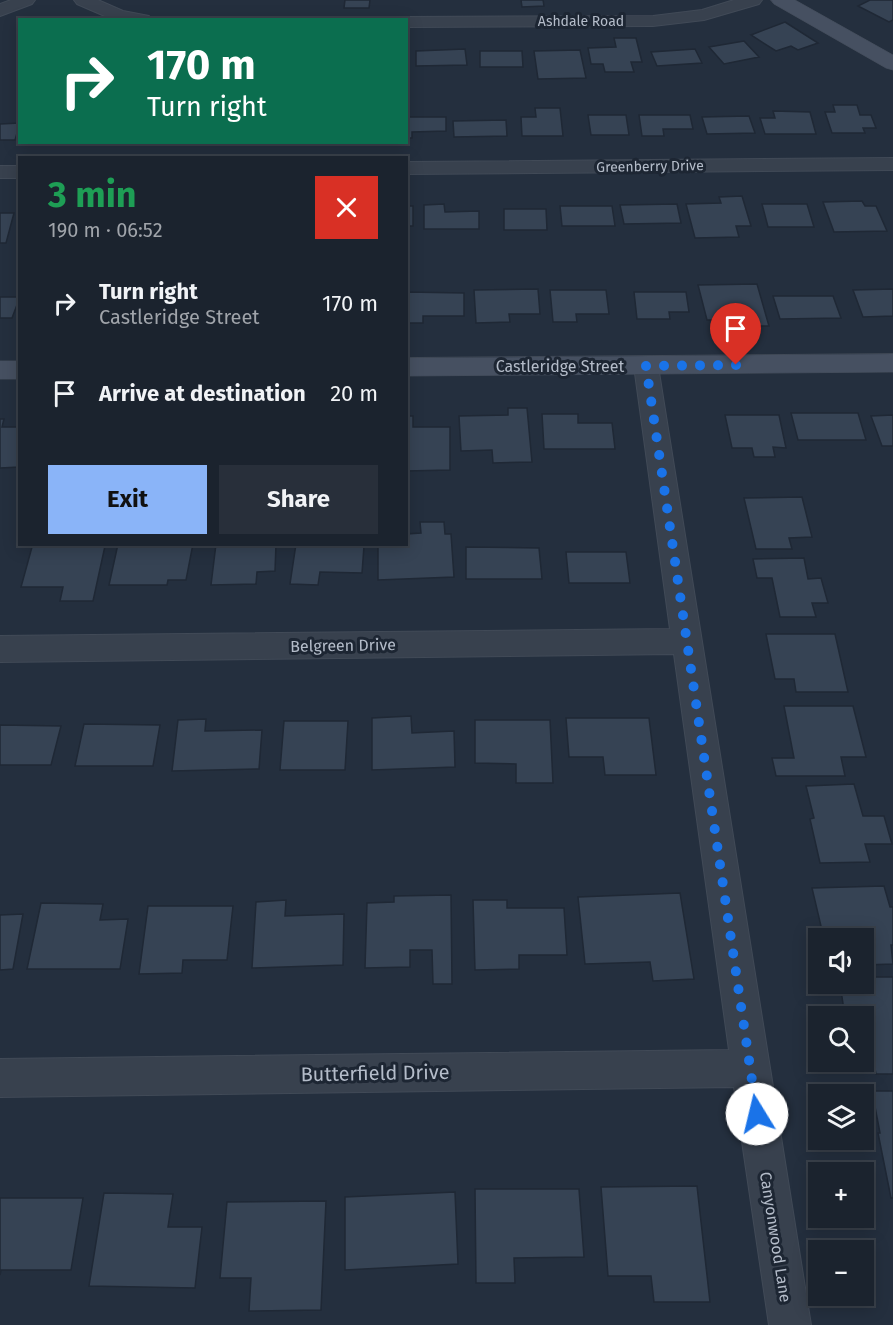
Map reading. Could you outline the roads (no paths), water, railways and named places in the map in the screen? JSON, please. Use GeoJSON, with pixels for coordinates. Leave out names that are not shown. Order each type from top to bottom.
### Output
{"type":"FeatureCollection","features":[{"type":"Feature","properties":{"kind":"street"},"geometry":{"type":"LineString","coordinates":[[0,11],[26,0]]}},
{"type":"Feature","properties":{"kind":"street"},"geometry":{"type":"LineString","coordinates":[[83,0],[118,15],[133,18]]}},
{"type":"Feature","properties":{"kind":"street","name":"Ashdale Road"},"geometry":{"type":"LineString","coordinates":[[408,22],[653,21],[704,15],[753,0]]}},
{"type":"Feature","properties":{"kind":"street"},"geometry":{"type":"LineString","coordinates":[[781,0],[893,64]]}},
{"type":"Feature","properties":{"kind":"street","name":"Greenberry Drive"},"geometry":{"type":"LineString","coordinates":[[408,168],[893,164]]}},
{"type":"Feature","properties":{"kind":"street"},"geometry":{"type":"LineString","coordinates":[[0,172],[18,172]]}},
{"type":"Feature","properties":{"kind":"street","name":"Castleridge Street"},"geometry":{"type":"LineString","coordinates":[[408,368],[893,363]]}},
{"type":"Feature","properties":{"kind":"street","name":"Canyonwood Lane"},"geometry":{"type":"LineString","coordinates":[[646,366],[790,1325]]}},
{"type":"Feature","properties":{"kind":"street"},"geometry":{"type":"LineString","coordinates":[[0,370],[18,370]]}},
{"type":"Feature","properties":{"kind":"street","name":"Belgreen Drive"},"geometry":{"type":"LineString","coordinates":[[0,650],[686,641]]}},
{"type":"Feature","properties":{"kind":"street","name":"Butterfield Drive"},"geometry":{"type":"LineString","coordinates":[[0,1078],[750,1068]]}}]}
